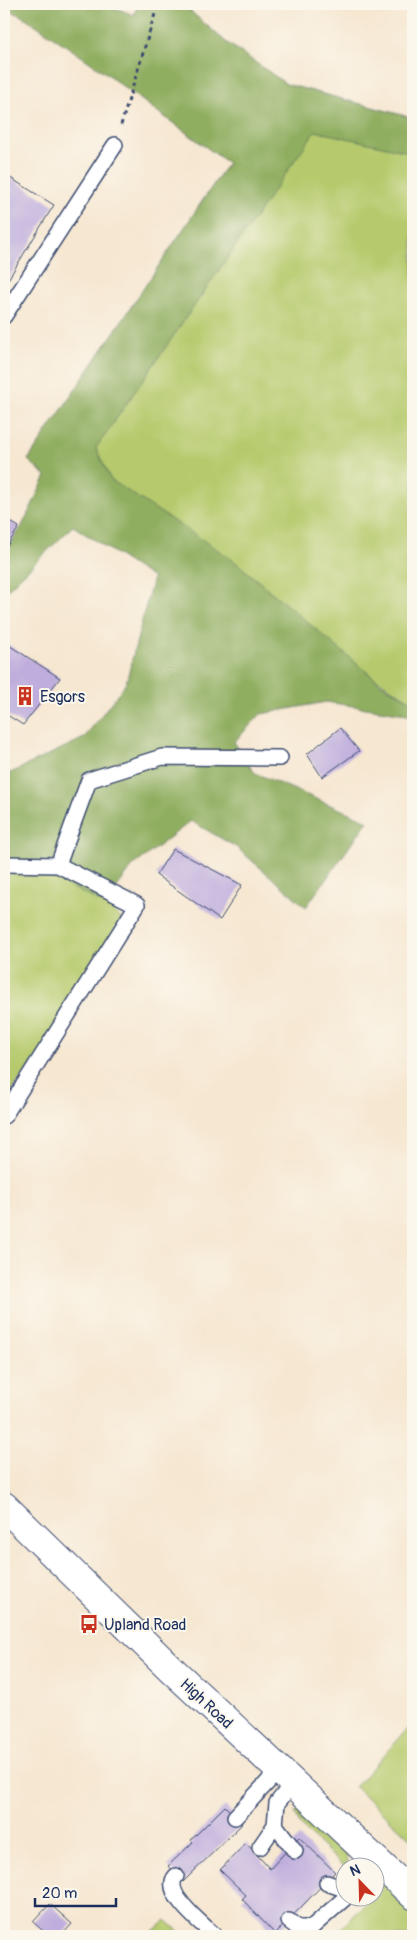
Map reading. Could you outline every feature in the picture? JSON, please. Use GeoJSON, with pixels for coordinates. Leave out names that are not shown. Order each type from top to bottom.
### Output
{"type":"FeatureCollection","features":[{"type":"Feature","properties":{"kind":"main road","name":"High Road"},"geometry":{"type":"LineString","coordinates":[[4,1506],[170,1668],[286,1777],[367,1858]]}},
{"type":"Feature","properties":{"kind":"main road","name":"High Road"},"geometry":{"type":"LineString","coordinates":[[384,1873],[413,1896]]}},
{"type":"Feature","properties":{"kind":"lane"},"geometry":{"type":"LineString","coordinates":[[4,316],[115,145]]}},
{"type":"Feature","properties":{"kind":"lane"},"geometry":{"type":"LineString","coordinates":[[58,865],[89,780],[162,757],[280,758]]}},
{"type":"Feature","properties":{"kind":"lane"},"geometry":{"type":"LineString","coordinates":[[4,864],[58,865],[137,905],[4,1116]]}},
{"type":"Feature","properties":{"kind":"lane"},"geometry":{"type":"LineString","coordinates":[[235,1817],[286,1777]]}},
{"type":"Feature","properties":{"kind":"lane"},"geometry":{"type":"LineString","coordinates":[[260,1847],[276,1825],[276,1803],[286,1777]]}},
{"type":"Feature","properties":{"kind":"lane"},"geometry":{"type":"LineString","coordinates":[[276,1825],[296,1851]]}},
{"type":"Feature","properties":{"kind":"lane"},"geometry":{"type":"LineString","coordinates":[[176,1876],[173,1880],[172,1888],[177,1899],[215,1936]]}},
{"type":"Feature","properties":{"kind":"lane"},"geometry":{"type":"LineString","coordinates":[[328,1883],[334,1886]]}},
{"type":"Feature","properties":{"kind":"lane"},"geometry":{"type":"LineString","coordinates":[[289,1921],[298,1928],[309,1932],[334,1908]]}},
{"type":"Feature","properties":{"kind":"path"},"geometry":{"type":"LineString","coordinates":[[115,145],[158,4]]}},
{"type":"Feature","properties":{"kind":"green space"},"geometry":{"type":"Polygon","coordinates":[[[4,4],[105,4],[134,15],[138,4],[182,4],[226,42],[286,84],[413,118],[413,153],[315,131],[96,448],[111,480],[233,560],[380,683],[413,702],[413,715],[326,702],[261,714],[234,742],[255,773],[368,821],[306,907],[236,847],[191,821],[133,866],[104,904],[29,866],[4,866],[4,776],[84,738],[126,683],[153,578],[73,526],[4,593],[4,553],[22,526],[46,476],[28,460],[228,163],[113,78],[27,19],[4,7],[4,4]]]}},
{"type":"Feature","properties":{"kind":"green space"},"geometry":{"type":"Polygon","coordinates":[[[138,4],[182,4],[226,42],[286,84],[413,118],[413,702],[28,460],[228,163],[113,79],[138,4]]]}},
{"type":"Feature","properties":{"kind":"green space"},"geometry":{"type":"Polygon","coordinates":[[[4,867],[33,867],[106,903],[132,930],[4,1101],[4,867]]]}},
{"type":"Feature","properties":{"kind":"green space"},"geometry":{"type":"Polygon","coordinates":[[[413,1723],[413,1841],[355,1787],[413,1723]]]}},
{"type":"Feature","properties":{"kind":"green space"},"geometry":{"type":"Polygon","coordinates":[[[300,1810],[310,1812],[346,1848],[347,1858],[335,1858],[300,1825],[295,1812],[300,1810]]]}},
{"type":"Feature","properties":{"kind":"green space"},"geometry":{"type":"Polygon","coordinates":[[[392,1876],[413,1895],[413,1936],[334,1936],[361,1908],[384,1908],[384,1884],[392,1876]]]}},
{"type":"Feature","properties":{"kind":"green space"},"geometry":{"type":"Polygon","coordinates":[[[166,1920],[184,1936],[147,1936],[166,1920]]]}},
{"type":"Feature","properties":{"kind":"building"},"geometry":{"type":"Polygon","coordinates":[[[4,174],[54,205],[4,286],[4,174]]]}},
{"type":"Feature","properties":{"kind":"building"},"geometry":{"type":"Polygon","coordinates":[[[4,518],[19,527],[4,551],[4,518]]]}},
{"type":"Feature","properties":{"kind":"building","name":"Esgors"},"geometry":{"type":"Polygon","coordinates":[[[4,642],[60,678],[23,725],[4,713],[4,642]]]}},
{"type":"Feature","properties":{"kind":"building"},"geometry":{"type":"Polygon","coordinates":[[[340,728],[359,751],[322,777],[307,754],[340,728]]]}},
{"type":"Feature","properties":{"kind":"building"},"geometry":{"type":"Polygon","coordinates":[[[173,849],[242,885],[220,920],[156,875],[173,849]]]}},
{"type":"Feature","properties":{"kind":"building"},"geometry":{"type":"Polygon","coordinates":[[[225,1806],[242,1824],[183,1882],[168,1866],[193,1842],[191,1840],[225,1806]]]}},
{"type":"Feature","properties":{"kind":"building"},"geometry":{"type":"Polygon","coordinates":[[[299,1837],[334,1871],[275,1934],[242,1899],[246,1895],[220,1870],[246,1843],[270,1869],[299,1837]]]}},
{"type":"Feature","properties":{"kind":"building"},"geometry":{"type":"Polygon","coordinates":[[[50,1904],[72,1924],[61,1936],[49,1936],[33,1922],[50,1904]]]}},
{"type":"Feature","properties":{"kind":"place","name":"Esgors"},"geometry":{"type":"Point","coordinates":[25,696]}},
{"type":"Feature","properties":{"kind":"place","name":"Upland Road"},"geometry":{"type":"Point","coordinates":[89,1624]}}]}
